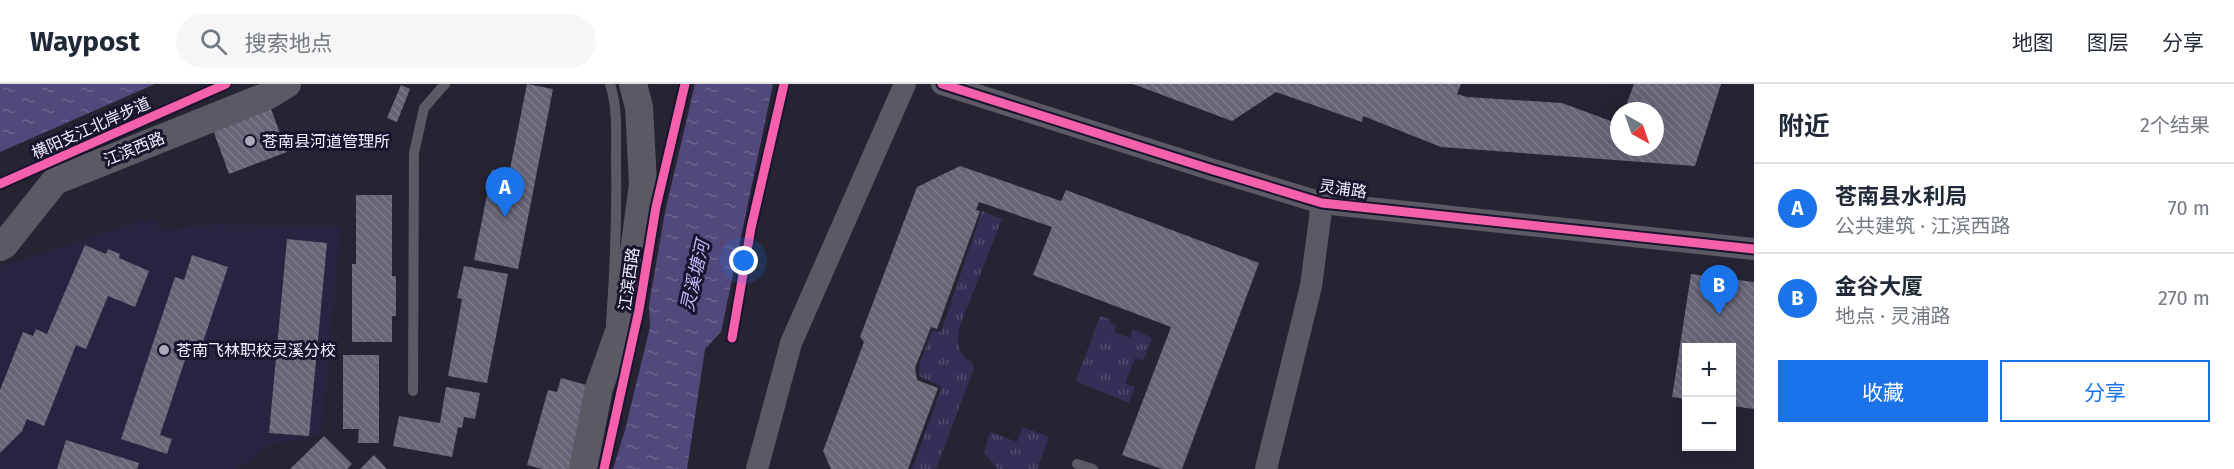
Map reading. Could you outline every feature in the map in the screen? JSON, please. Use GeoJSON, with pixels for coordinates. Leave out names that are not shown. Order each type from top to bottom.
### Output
{"type":"FeatureCollection","features":[{"type":"Feature","properties":{"kind":"street","name":"江滨西路"},"geometry":{"type":"LineString","coordinates":[[2,246],[55,181],[267,96],[287,84]]}},
{"type":"Feature","properties":{"kind":"street","name":"江滨西路"},"geometry":{"type":"LineString","coordinates":[[583,469],[599,388],[626,312],[643,184],[639,107],[633,84]]}},
{"type":"Feature","properties":{"kind":"street"},"geometry":{"type":"LineString","coordinates":[[757,469],[791,343],[905,84]]}},
{"type":"Feature","properties":{"kind":"street","name":"灵浦路"},"geometry":{"type":"LineString","coordinates":[[942,84],[1210,170],[1322,203],[1754,249]]}},
{"type":"Feature","properties":{"kind":"street"},"geometry":{"type":"LineString","coordinates":[[1266,469],[1311,286],[1322,203]]}},
{"type":"Feature","properties":{"kind":"lane"},"geometry":{"type":"LineString","coordinates":[[413,391],[414,153],[424,108],[445,84]]}},
{"type":"Feature","properties":{"kind":"lane"},"geometry":{"type":"LineString","coordinates":[[599,388],[610,333],[617,229],[616,101],[610,84]]}},
{"type":"Feature","properties":{"kind":"lane"},"geometry":{"type":"LineString","coordinates":[[1077,464],[1093,469]]}},
{"type":"Feature","properties":{"kind":"shaded area","name":"苍南飞林职校灵溪分校"},"geometry":{"type":"Polygon","coordinates":[[[155,217],[160,230],[216,224],[341,227],[321,435],[270,445],[237,469],[0,469],[0,266],[155,217]]]}},
{"type":"Feature","properties":{"kind":"green space"},"geometry":{"type":"Polygon","coordinates":[[[982,211],[1002,219],[959,328],[959,348],[963,355],[972,362],[974,368],[936,469],[912,469],[942,387],[919,376],[920,362],[932,331],[941,332],[982,211]]]}},
{"type":"Feature","properties":{"kind":"green space"},"geometry":{"type":"Polygon","coordinates":[[[1100,316],[1111,320],[1110,323],[1116,326],[1114,332],[1130,338],[1133,329],[1152,338],[1143,361],[1135,358],[1125,383],[1135,387],[1129,403],[1076,381],[1100,316]]]}},
{"type":"Feature","properties":{"kind":"green space"},"geometry":{"type":"Polygon","coordinates":[[[1023,427],[1049,437],[1037,469],[998,469],[984,453],[990,432],[1017,442],[1023,427]]]}},
{"type":"Feature","properties":{"kind":"water"},"geometry":{"type":"Polygon","coordinates":[[[0,84],[155,84],[0,152],[0,84]]]}},
{"type":"Feature","properties":{"kind":"water","name":"灵溪塘河"},"geometry":{"type":"Polygon","coordinates":[[[695,84],[773,84],[721,332],[705,349],[687,469],[613,469],[650,327],[649,305],[665,212],[695,84]]]}},
{"type":"Feature","properties":{"kind":"building"},"geometry":{"type":"Polygon","coordinates":[[[527,84],[553,89],[518,269],[474,260],[492,170],[509,174],[527,84]]]}},
{"type":"Feature","properties":{"kind":"building"},"geometry":{"type":"Polygon","coordinates":[[[1133,84],[1461,84],[1457,94],[1467,97],[1562,103],[1610,121],[1610,156],[1664,156],[1664,102],[1627,102],[1634,84],[1721,84],[1695,166],[1441,147],[1363,116],[1362,122],[1276,92],[1232,121],[1133,84]]]}},
{"type":"Feature","properties":{"kind":"building"},"geometry":{"type":"Polygon","coordinates":[[[401,85],[410,89],[397,122],[387,118],[401,85]]]}},
{"type":"Feature","properties":{"kind":"building","name":"苍南县河道管理所"},"geometry":{"type":"Polygon","coordinates":[[[271,109],[287,152],[229,174],[213,130],[271,109]]]}},
{"type":"Feature","properties":{"kind":"building"},"geometry":{"type":"Polygon","coordinates":[[[960,166],[1061,201],[1066,190],[1259,263],[1182,469],[1162,469],[1122,455],[1171,327],[1033,275],[1052,227],[979,202],[976,210],[980,211],[937,329],[931,327],[915,368],[917,380],[938,388],[908,469],[831,469],[823,451],[864,342],[860,337],[917,187],[960,166]]]}},
{"type":"Feature","properties":{"kind":"building"},"geometry":{"type":"Polygon","coordinates":[[[356,195],[392,195],[392,276],[396,276],[396,316],[392,316],[392,342],[352,342],[352,264],[356,264],[356,195]]]}},
{"type":"Feature","properties":{"kind":"building"},"geometry":{"type":"Polygon","coordinates":[[[287,239],[327,243],[309,436],[269,433],[287,239]]]}},
{"type":"Feature","properties":{"kind":"building"},"geometry":{"type":"Polygon","coordinates":[[[85,245],[106,254],[108,249],[120,254],[119,258],[149,271],[135,307],[108,296],[86,349],[76,345],[44,426],[27,419],[22,431],[0,453],[0,390],[23,332],[33,336],[36,329],[47,334],[85,245]]]}},
{"type":"Feature","properties":{"kind":"building"},"geometry":{"type":"Polygon","coordinates":[[[192,255],[228,267],[198,357],[187,354],[160,435],[172,439],[167,454],[121,439],[175,277],[184,280],[192,255]]]}},
{"type":"Feature","properties":{"kind":"building"},"geometry":{"type":"Polygon","coordinates":[[[464,266],[508,274],[487,383],[448,376],[462,299],[457,298],[464,266]]]}},
{"type":"Feature","properties":{"kind":"building"},"geometry":{"type":"Polygon","coordinates":[[[1691,274],[1754,282],[1754,409],[1736,407],[1736,343],[1682,343],[1682,398],[1672,397],[1691,274]]]}},
{"type":"Feature","properties":{"kind":"building"},"geometry":{"type":"Polygon","coordinates":[[[343,355],[379,355],[379,443],[358,443],[359,429],[343,429],[343,355]]]}},
{"type":"Feature","properties":{"kind":"building"},"geometry":{"type":"Polygon","coordinates":[[[561,378],[590,386],[575,469],[542,469],[527,465],[548,390],[557,392],[561,378]]]}},
{"type":"Feature","properties":{"kind":"building"},"geometry":{"type":"Polygon","coordinates":[[[446,387],[480,393],[475,419],[464,417],[462,428],[458,427],[452,457],[393,446],[399,416],[440,423],[446,387]]]}},
{"type":"Feature","properties":{"kind":"building"},"geometry":{"type":"Polygon","coordinates":[[[324,436],[352,464],[347,469],[290,469],[324,436]]]}},
{"type":"Feature","properties":{"kind":"building"},"geometry":{"type":"Polygon","coordinates":[[[66,440],[139,463],[137,469],[57,469],[66,440]]]}},
{"type":"Feature","properties":{"kind":"building"},"geometry":{"type":"Polygon","coordinates":[[[374,455],[387,469],[360,469],[374,455]]]}},
{"type":"Feature","properties":{"kind":"cycle path","name":"横阳支江北岸步道"},"geometry":{"type":"LineString","coordinates":[[0,184],[226,84]]}},
{"type":"Feature","properties":{"kind":"cycle path"},"geometry":{"type":"LineString","coordinates":[[604,469],[639,310],[656,207],[685,84]]}},
{"type":"Feature","properties":{"kind":"cycle path"},"geometry":{"type":"LineString","coordinates":[[732,338],[751,228],[784,84]]}},
{"type":"Feature","properties":{"kind":"cycle path"},"geometry":{"type":"LineString","coordinates":[[942,84],[1322,203],[1754,249]]}},
{"type":"Feature","properties":{"kind":"place","name":"苍南县河道管理所"},"geometry":{"type":"Point","coordinates":[250,141]}},
{"type":"Feature","properties":{"kind":"place","name":"苍南县水利局"},"geometry":{"type":"Point","coordinates":[505,217]}},
{"type":"Feature","properties":{"kind":"place","name":"金谷大厦"},"geometry":{"type":"Point","coordinates":[1719,315]}},
{"type":"Feature","properties":{"kind":"place","name":"苍南飞林职校灵溪分校"},"geometry":{"type":"Point","coordinates":[164,350]}}]}
